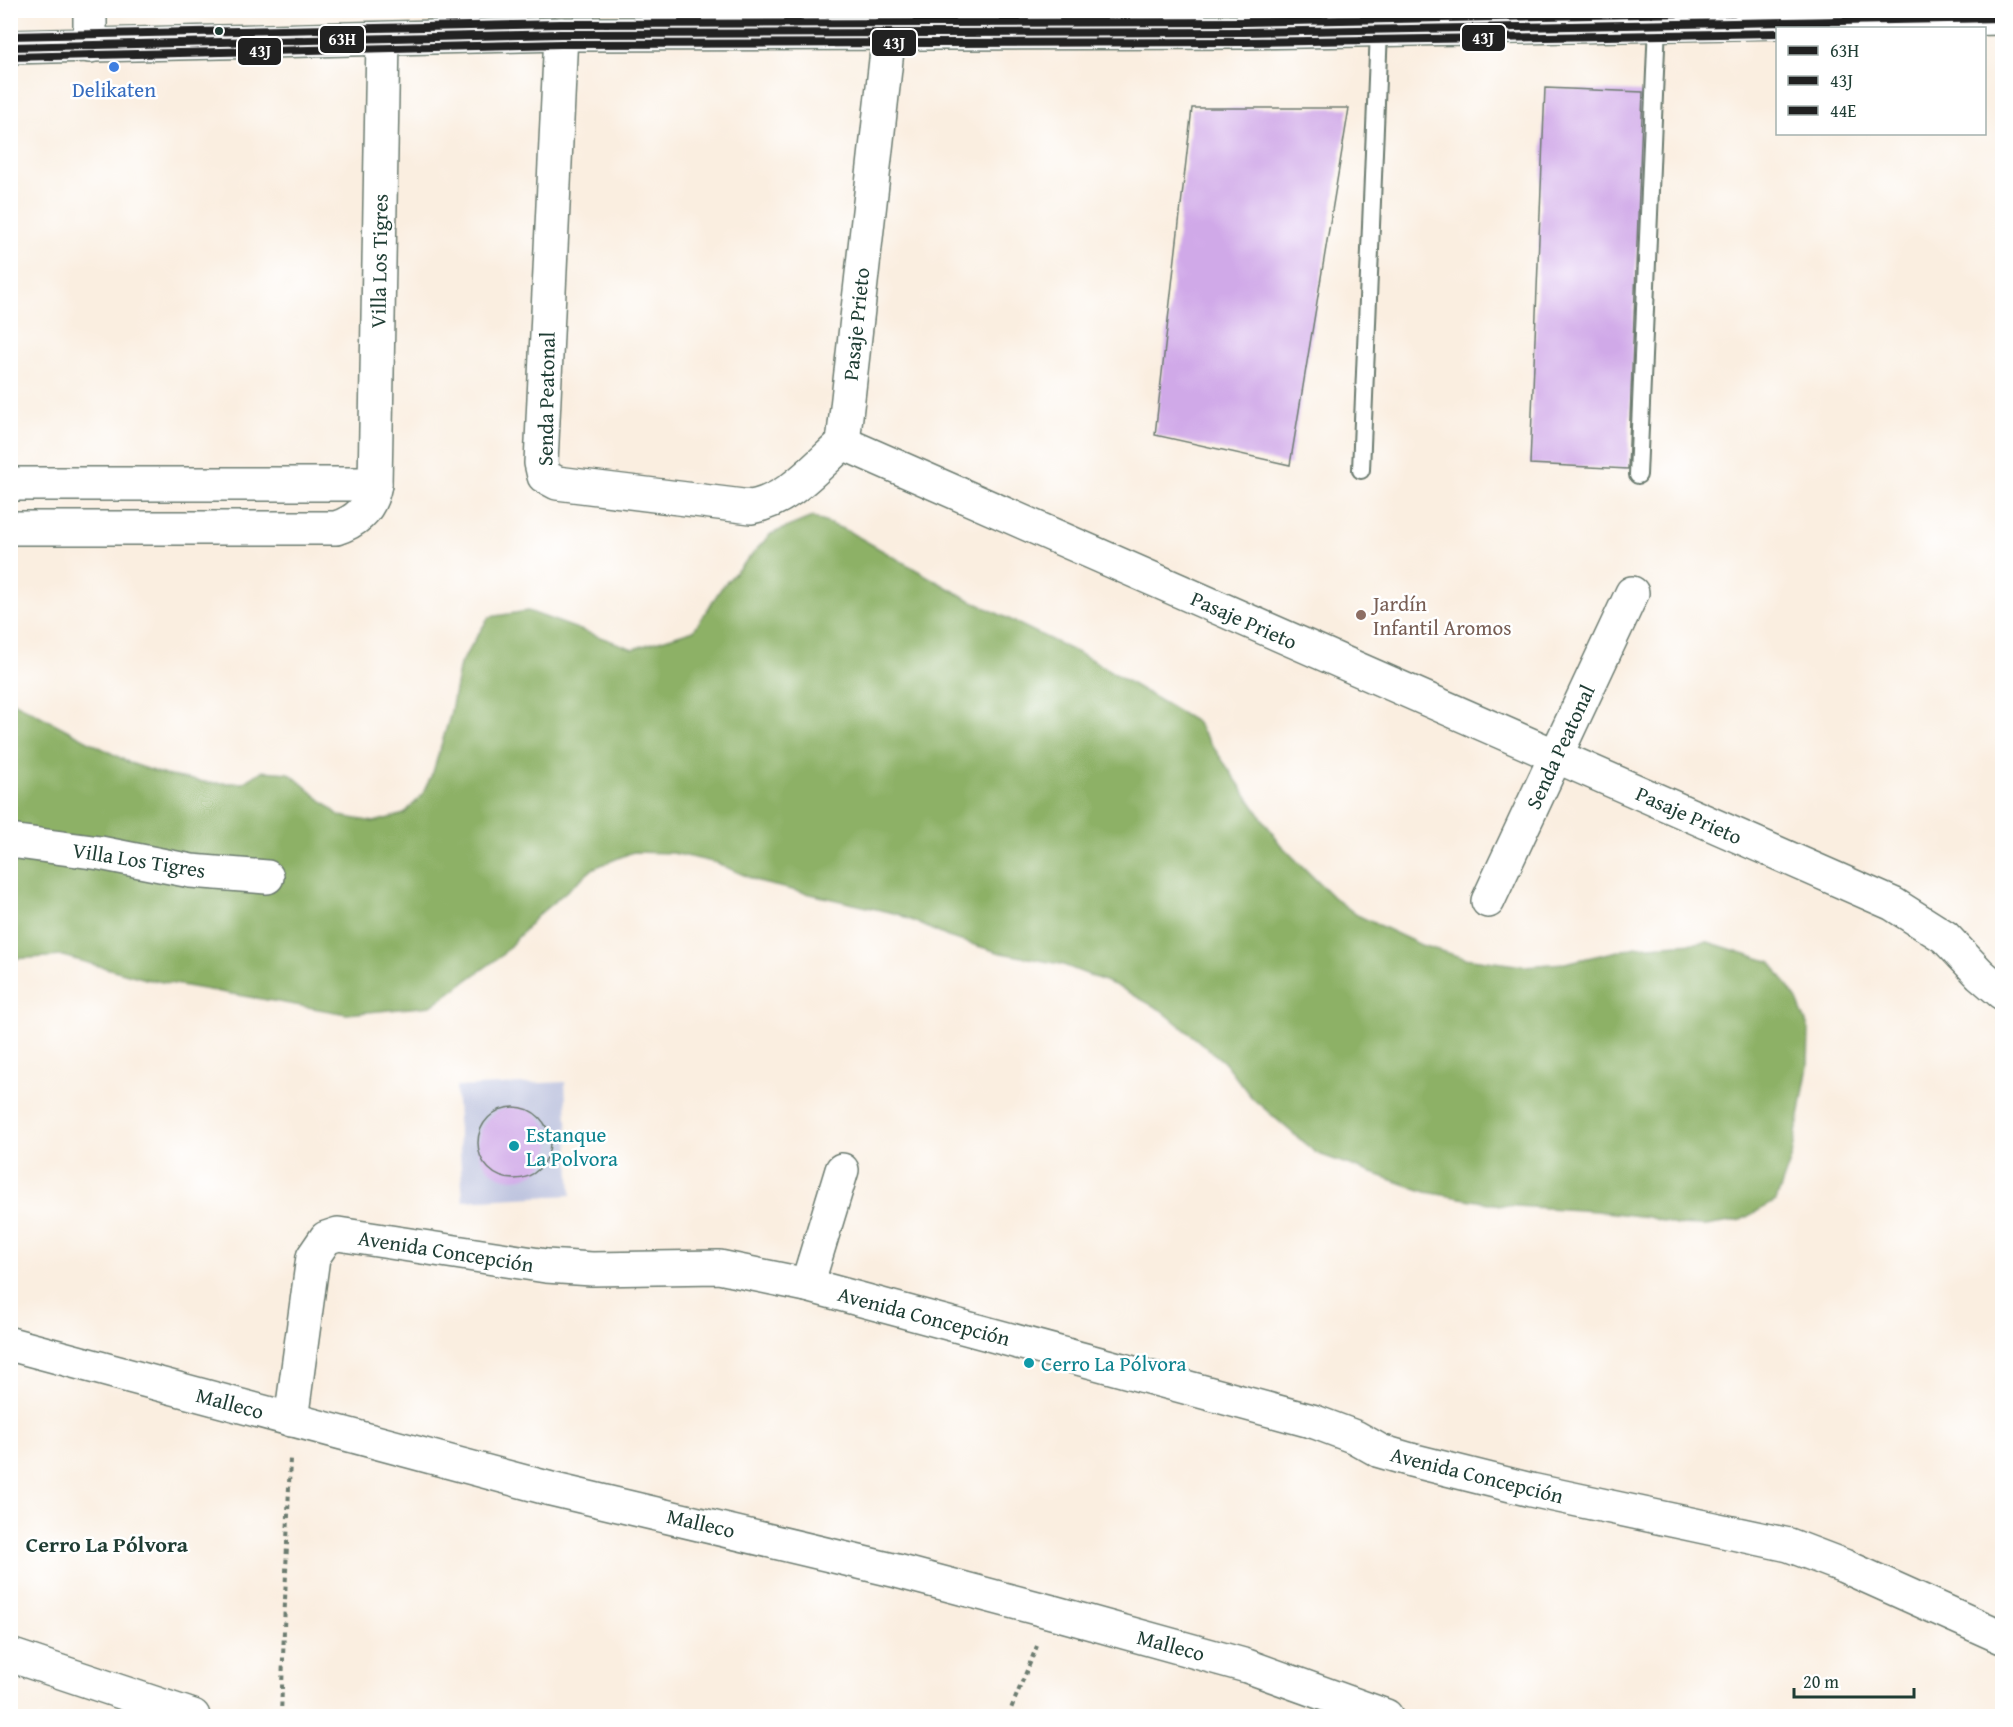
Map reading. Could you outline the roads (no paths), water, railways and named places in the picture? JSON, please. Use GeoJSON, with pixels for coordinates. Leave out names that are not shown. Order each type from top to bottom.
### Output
{"type":"FeatureCollection","features":[{"type":"Feature","properties":{"kind":"street"},"geometry":{"type":"LineString","coordinates":[[90,10],[90,46]]}},
{"type":"Feature","properties":{"kind":"street"},"geometry":{"type":"LineString","coordinates":[[10,47],[561,34],[889,33],[1244,21],[1379,30],[1971,15],[2002,18]]}},
{"type":"Feature","properties":{"kind":"street","name":"Pasaje Prieto"},"geometry":{"type":"LineString","coordinates":[[889,33],[843,443],[1893,904],[1945,937],[1995,976]]}},
{"type":"Feature","properties":{"kind":"street","name":"Senda Peatonal"},"geometry":{"type":"LineString","coordinates":[[561,34],[541,463],[544,476],[557,483],[751,507],[777,500],[789,492],[843,443]]}},
{"type":"Feature","properties":{"kind":"street","name":"Villa Los Tigres"},"geometry":{"type":"LineString","coordinates":[[10,528],[336,528],[349,524],[361,515],[369,504],[375,484],[383,39]]}},
{"type":"Feature","properties":{"kind":"street"},"geometry":{"type":"LineString","coordinates":[[10,484],[375,484]]}},
{"type":"Feature","properties":{"kind":"street","name":"Senda Peatonal"},"geometry":{"type":"LineString","coordinates":[[1488,901],[1632,593]]}},
{"type":"Feature","properties":{"kind":"street","name":"Villa Los Tigres"},"geometry":{"type":"LineString","coordinates":[[10,841],[100,853],[191,871],[267,877]]}},
{"type":"Feature","properties":{"kind":"street"},"geometry":{"type":"LineString","coordinates":[[807,1286],[842,1170]]}},
{"type":"Feature","properties":{"kind":"street","name":"Avenida Concepción"},"geometry":{"type":"LineString","coordinates":[[291,1420],[313,1257],[326,1238],[338,1234],[420,1245],[501,1261],[546,1266],[592,1269],[719,1267],[807,1286],[1315,1422],[1355,1437],[1380,1451],[1410,1460],[1531,1490],[1789,1545],[1844,1566],[2002,1637]]}},
{"type":"Feature","properties":{"kind":"street","name":"Malleco"},"geometry":{"type":"LineString","coordinates":[[10,1344],[551,1489],[885,1568],[1052,1612],[1247,1666],[1386,1716]]}},
{"type":"Feature","properties":{"kind":"street"},"geometry":{"type":"LineString","coordinates":[[10,1655],[193,1716]]}},
{"type":"Feature","properties":{"kind":"lane"},"geometry":{"type":"LineString","coordinates":[[1638,475],[1657,24]]}},
{"type":"Feature","properties":{"kind":"lane"},"geometry":{"type":"LineString","coordinates":[[1361,470],[1379,30]]}},
{"type":"Feature","properties":{"kind":"place","name":"Delikaten"},"geometry":{"type":"Point","coordinates":[114,67]}},
{"type":"Feature","properties":{"kind":"place","name":"Jardín Infantil Aromos"},"geometry":{"type":"Point","coordinates":[1361,615]}},
{"type":"Feature","properties":{"kind":"place","name":"Estanque La Polvora"},"geometry":{"type":"Point","coordinates":[514,1146]}},
{"type":"Feature","properties":{"kind":"place","name":"Cerro La Pólvora"},"geometry":{"type":"Point","coordinates":[1029,1363]}},
{"type":"Feature","properties":{"kind":"district","name":"Cerro La Pólvora"},"geometry":{"type":"Point","coordinates":[107,1544]}}]}
